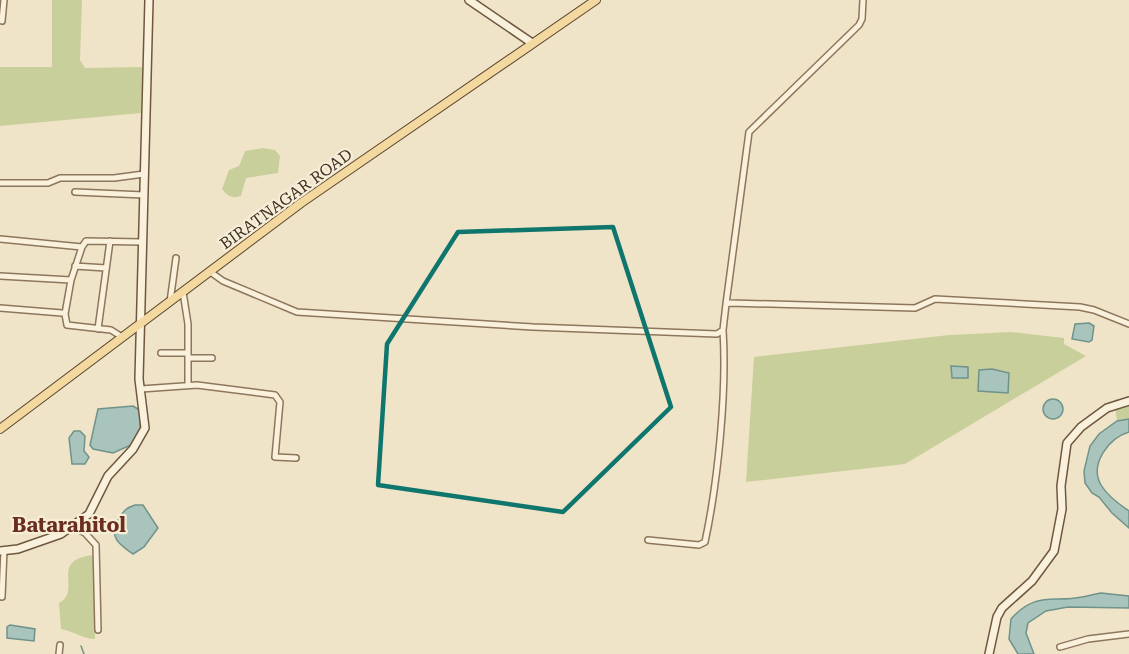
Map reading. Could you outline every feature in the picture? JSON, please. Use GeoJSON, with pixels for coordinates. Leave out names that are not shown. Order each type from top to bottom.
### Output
{"type":"FeatureCollection","features":[{"type":"Feature","properties":{"kind":"main road","name":"BIRATNAGAR ROAD"},"geometry":{"type":"LineString","coordinates":[[0,429],[301,203],[596,0]]}},
{"type":"Feature","properties":{"kind":"street"},"geometry":{"type":"LineString","coordinates":[[2,597],[2,550],[18,549],[74,527],[89,514],[108,476],[145,428],[139,379],[149,0]]}},
{"type":"Feature","properties":{"kind":"street"},"geometry":{"type":"LineString","coordinates":[[469,0],[532,43]]}},
{"type":"Feature","properties":{"kind":"street"},"geometry":{"type":"LineString","coordinates":[[648,540],[699,545],[705,542],[717,451],[723,370],[723,330],[746,138],[765,116],[859,25],[862,19],[863,0]]}},
{"type":"Feature","properties":{"kind":"street"},"geometry":{"type":"LineString","coordinates":[[2,21],[3,4]]}},
{"type":"Feature","properties":{"kind":"street"},"geometry":{"type":"LineString","coordinates":[[0,183],[48,183],[60,178],[114,178],[144,174]]}},
{"type":"Feature","properties":{"kind":"street"},"geometry":{"type":"LineString","coordinates":[[75,192],[144,195]]}},
{"type":"Feature","properties":{"kind":"street"},"geometry":{"type":"LineString","coordinates":[[0,239],[82,247]]}},
{"type":"Feature","properties":{"kind":"street"},"geometry":{"type":"LineString","coordinates":[[122,337],[111,330],[67,325],[65,314],[71,280],[86,241],[142,242]]}},
{"type":"Feature","properties":{"kind":"street"},"geometry":{"type":"LineString","coordinates":[[98,330],[110,241]]}},
{"type":"Feature","properties":{"kind":"street"},"geometry":{"type":"LineString","coordinates":[[170,302],[176,258]]}},
{"type":"Feature","properties":{"kind":"street"},"geometry":{"type":"LineString","coordinates":[[75,266],[106,268]]}},
{"type":"Feature","properties":{"kind":"street"},"geometry":{"type":"LineString","coordinates":[[209,272],[223,281],[297,312],[533,327],[717,334],[723,330]]}},
{"type":"Feature","properties":{"kind":"street"},"geometry":{"type":"LineString","coordinates":[[0,276],[71,280]]}},
{"type":"Feature","properties":{"kind":"street"},"geometry":{"type":"LineString","coordinates":[[183,292],[188,324],[188,385]]}},
{"type":"Feature","properties":{"kind":"street"},"geometry":{"type":"LineString","coordinates":[[726,304],[915,308],[935,299],[981,299],[1080,307],[1101,312],[1129,324]]}},
{"type":"Feature","properties":{"kind":"street"},"geometry":{"type":"LineString","coordinates":[[0,308],[65,314]]}},
{"type":"Feature","properties":{"kind":"street"},"geometry":{"type":"LineString","coordinates":[[161,353],[212,358]]}},
{"type":"Feature","properties":{"kind":"street"},"geometry":{"type":"LineString","coordinates":[[141,389],[188,385],[275,395],[280,402],[275,457],[296,458]]}},
{"type":"Feature","properties":{"kind":"street"},"geometry":{"type":"LineString","coordinates":[[990,654],[997,617],[1002,608],[1032,581],[1054,551],[1062,509],[1061,486],[1067,443],[1081,427],[1107,408],[1129,400]]}},
{"type":"Feature","properties":{"kind":"street"},"geometry":{"type":"LineString","coordinates":[[74,527],[85,532],[96,545],[98,630]]}},
{"type":"Feature","properties":{"kind":"street"},"geometry":{"type":"LineString","coordinates":[[1060,647],[1088,639],[1129,634]]}},
{"type":"Feature","properties":{"kind":"street"},"geometry":{"type":"LineString","coordinates":[[59,654],[60,645]]}},
{"type":"Feature","properties":{"kind":"highlighted area"},"geometry":{"type":"Polygon","coordinates":[[[613,227],[671,407],[563,512],[378,485],[387,344],[458,232],[613,227]]]}},
{"type":"Feature","properties":{"kind":"green space"},"geometry":{"type":"Polygon","coordinates":[[[52,0],[82,0],[80,60],[85,68],[143,67],[141,113],[0,126],[0,67],[52,67],[52,0]]]}},
{"type":"Feature","properties":{"kind":"green space"},"geometry":{"type":"Polygon","coordinates":[[[263,148],[275,150],[280,156],[278,173],[246,178],[241,196],[228,195],[222,189],[229,170],[239,166],[245,151],[263,148]]]}},
{"type":"Feature","properties":{"kind":"green space"},"geometry":{"type":"Polygon","coordinates":[[[1011,332],[1064,338],[1064,344],[1086,356],[905,464],[746,482],[754,357],[949,335],[1011,332]]]}},
{"type":"Feature","properties":{"kind":"green space"},"geometry":{"type":"Polygon","coordinates":[[[1129,398],[1129,419],[1117,421],[1114,400],[1129,398]]]}},
{"type":"Feature","properties":{"kind":"green space"},"geometry":{"type":"Polygon","coordinates":[[[93,555],[95,639],[61,629],[59,603],[66,598],[69,569],[72,563],[80,558],[93,555]]]}},
{"type":"Feature","properties":{"kind":"water"},"geometry":{"type":"Polygon","coordinates":[[[1089,323],[1094,326],[1092,340],[1089,342],[1072,339],[1075,324],[1089,323]]]}},
{"type":"Feature","properties":{"kind":"water"},"geometry":{"type":"Polygon","coordinates":[[[951,366],[968,367],[968,378],[952,378],[951,366]]]}},
{"type":"Feature","properties":{"kind":"water"},"geometry":{"type":"Polygon","coordinates":[[[992,369],[1009,373],[1008,393],[978,391],[979,370],[992,369]]]}},
{"type":"Feature","properties":{"kind":"water"},"geometry":{"type":"Polygon","coordinates":[[[1053,399],[1060,402],[1063,409],[1060,416],[1053,419],[1046,416],[1043,409],[1046,402],[1053,399]]]}},
{"type":"Feature","properties":{"kind":"water"},"geometry":{"type":"Polygon","coordinates":[[[133,406],[141,411],[140,430],[131,445],[113,453],[93,449],[90,445],[98,409],[133,406]]]}},
{"type":"Feature","properties":{"kind":"water"},"geometry":{"type":"Polygon","coordinates":[[[1129,419],[1129,432],[1114,440],[1103,453],[1099,461],[1098,477],[1104,489],[1129,511],[1129,528],[1099,497],[1092,493],[1085,483],[1084,471],[1090,446],[1099,434],[1117,421],[1129,419]]]}},
{"type":"Feature","properties":{"kind":"water"},"geometry":{"type":"Polygon","coordinates":[[[74,431],[80,431],[85,436],[84,451],[89,457],[85,464],[72,464],[69,438],[74,431]]]}},
{"type":"Feature","properties":{"kind":"water"},"geometry":{"type":"Polygon","coordinates":[[[135,505],[143,505],[158,528],[144,547],[133,554],[120,544],[114,531],[123,513],[135,505]]]}},
{"type":"Feature","properties":{"kind":"water"},"geometry":{"type":"Polygon","coordinates":[[[1101,593],[1129,596],[1129,608],[1068,607],[1046,611],[1028,623],[1026,633],[1034,654],[1018,654],[1009,639],[1011,619],[1020,610],[1037,601],[1071,599],[1101,593]]]}},
{"type":"Feature","properties":{"kind":"water"},"geometry":{"type":"Polygon","coordinates":[[[10,625],[35,629],[34,641],[7,638],[7,627],[10,625]]]}},
{"type":"Feature","properties":{"kind":"waterway"},"geometry":{"type":"LineString","coordinates":[[81,646],[84,654]]}},
{"type":"Feature","properties":{"kind":"district","name":"Batarahitol"},"geometry":{"type":"Point","coordinates":[69,525]}}]}
